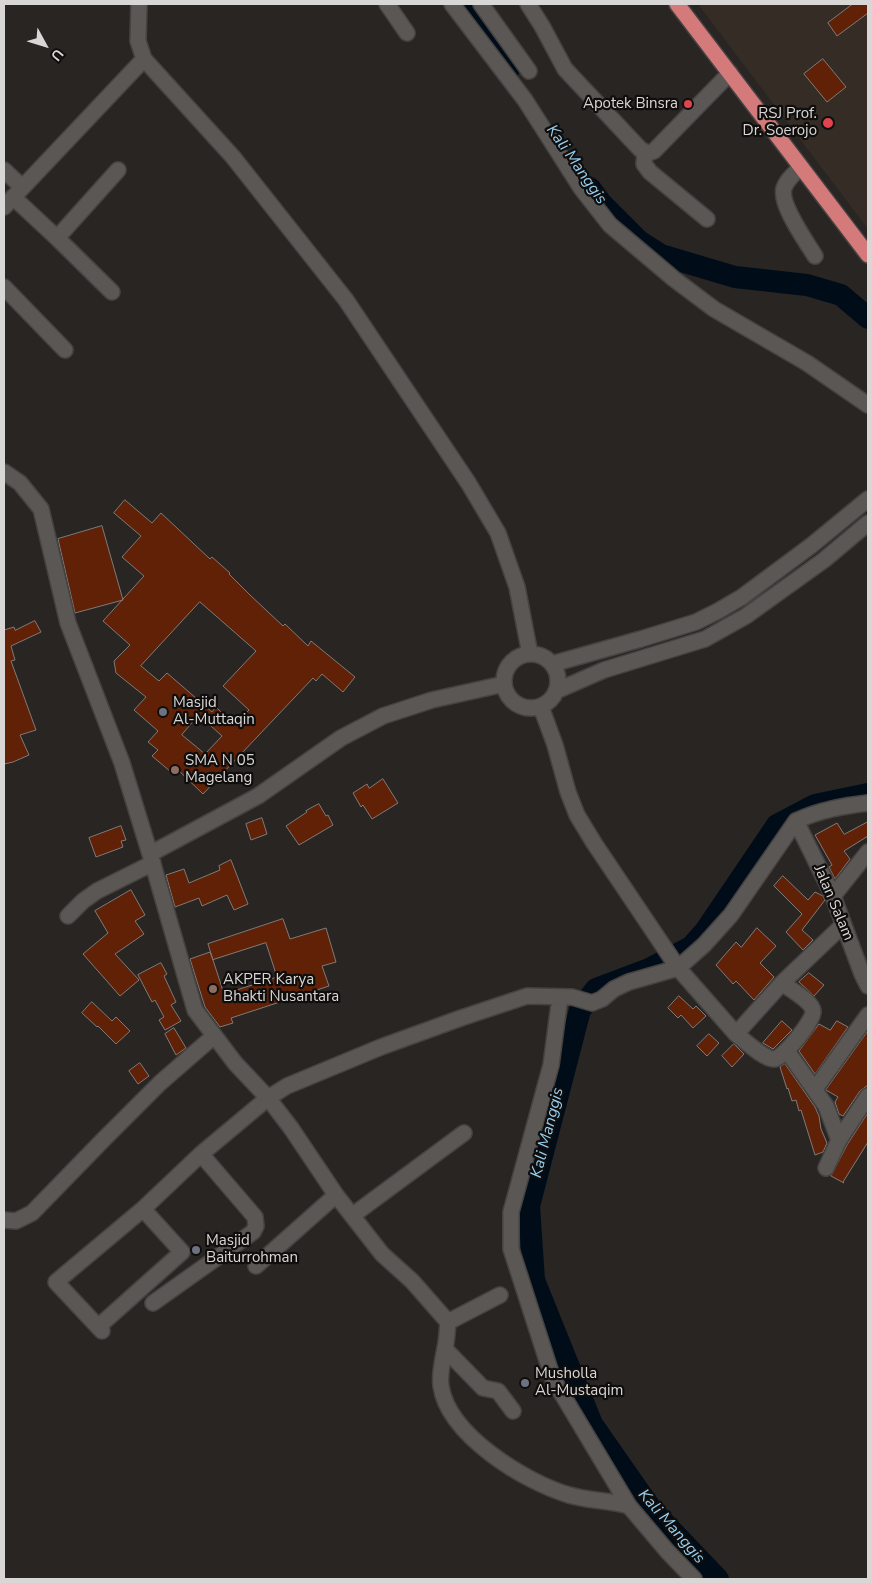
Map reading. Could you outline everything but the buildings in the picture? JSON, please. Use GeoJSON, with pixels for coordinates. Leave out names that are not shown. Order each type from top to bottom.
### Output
{"type":"FeatureCollection","features":[{"type":"Feature","properties":{"kind":"highway"},"geometry":{"type":"LineString","coordinates":[[677,4],[868,255]]}},
{"type":"Feature","properties":{"kind":"street"},"geometry":{"type":"LineString","coordinates":[[138,4],[138,41],[144,59],[233,157],[346,300],[469,484],[498,533],[516,587],[530,654]]}},
{"type":"Feature","properties":{"kind":"street"},"geometry":{"type":"LineString","coordinates":[[387,4],[407,34]]}},
{"type":"Feature","properties":{"kind":"street"},"geometry":{"type":"LineString","coordinates":[[452,4],[525,100],[581,188],[610,225],[681,285],[714,309],[807,364],[868,405]]}},
{"type":"Feature","properties":{"kind":"street"},"geometry":{"type":"LineString","coordinates":[[481,4],[529,71]]}},
{"type":"Feature","properties":{"kind":"street"},"geometry":{"type":"LineString","coordinates":[[528,4],[565,70],[645,152],[650,153],[654,151],[730,73]]}},
{"type":"Feature","properties":{"kind":"street"},"geometry":{"type":"LineString","coordinates":[[13,197],[144,59]]}},
{"type":"Feature","properties":{"kind":"street"},"geometry":{"type":"LineString","coordinates":[[645,152],[644,164],[650,172],[707,219]]}},
{"type":"Feature","properties":{"kind":"street"},"geometry":{"type":"LineString","coordinates":[[801,167],[788,180],[783,189],[783,197],[788,210],[815,256]]}},
{"type":"Feature","properties":{"kind":"street"},"geometry":{"type":"LineString","coordinates":[[4,170],[13,197],[112,292]]}},
{"type":"Feature","properties":{"kind":"street"},"geometry":{"type":"LineString","coordinates":[[57,238],[118,170]]}},
{"type":"Feature","properties":{"kind":"street"},"geometry":{"type":"LineString","coordinates":[[4,288],[64,350]]}},
{"type":"Feature","properties":{"kind":"street"},"geometry":{"type":"LineString","coordinates":[[4,472],[20,483],[41,509],[68,623],[122,763],[152,858],[195,1010],[235,1063],[268,1098],[291,1128],[336,1195],[382,1254],[412,1281],[448,1322],[440,1385],[445,1404],[479,1445],[506,1465],[536,1483],[585,1500],[629,1506]]}},
{"type":"Feature","properties":{"kind":"street"},"geometry":{"type":"LineString","coordinates":[[552,664],[696,622],[718,611],[742,597],[868,500]]}},
{"type":"Feature","properties":{"kind":"street"},"geometry":{"type":"LineString","coordinates":[[556,691],[604,670],[705,638],[746,616],[824,560],[868,523]]}},
{"type":"Feature","properties":{"kind":"street"},"geometry":{"type":"LineString","coordinates":[[530,654],[538,655],[552,664],[558,677],[553,698],[541,707],[524,708],[517,704],[506,692],[504,684],[508,668],[514,661],[521,656],[530,654]]}},
{"type":"Feature","properties":{"kind":"street"},"geometry":{"type":"LineString","coordinates":[[68,916],[83,901],[97,891],[258,796],[341,738],[383,716],[432,700],[504,684]]}},
{"type":"Feature","properties":{"kind":"street"},"geometry":{"type":"LineString","coordinates":[[541,707],[556,745],[568,792],[577,815],[594,844],[677,966],[736,1034],[766,1057],[773,1059],[780,1058],[787,1051],[814,1016],[813,1009],[809,1003],[782,983]]}},
{"type":"Feature","properties":{"kind":"street"},"geometry":{"type":"LineString","coordinates":[[142,1209],[182,1252],[100,1329],[56,1282],[142,1209],[201,1154],[268,1098],[288,1086],[364,1054],[460,1018],[527,996],[566,997],[592,1003],[629,982],[677,966],[704,945],[731,915],[796,821],[812,813],[831,808],[868,803]]}},
{"type":"Feature","properties":{"kind":"street","name":"Jalan Salam"},"geometry":{"type":"LineString","coordinates":[[796,821],[833,896],[868,986]]}},
{"type":"Feature","properties":{"kind":"street"},"geometry":{"type":"LineString","coordinates":[[833,896],[868,852]]}},
{"type":"Feature","properties":{"kind":"street"},"geometry":{"type":"LineString","coordinates":[[736,1034],[782,983],[843,925]]}},
{"type":"Feature","properties":{"kind":"street"},"geometry":{"type":"LineString","coordinates":[[566,997],[551,1065],[511,1212],[511,1249],[553,1379],[629,1506],[667,1551],[694,1579]]}},
{"type":"Feature","properties":{"kind":"street"},"geometry":{"type":"LineString","coordinates":[[815,1089],[868,1015]]}},
{"type":"Feature","properties":{"kind":"street"},"geometry":{"type":"LineString","coordinates":[[4,1220],[16,1221],[32,1213],[102,1140],[160,1084],[214,1036]]}},
{"type":"Feature","properties":{"kind":"street"},"geometry":{"type":"LineString","coordinates":[[787,1051],[826,1106],[839,1140]]}},
{"type":"Feature","properties":{"kind":"street"},"geometry":{"type":"LineString","coordinates":[[826,1168],[839,1140],[868,1096]]}},
{"type":"Feature","properties":{"kind":"street"},"geometry":{"type":"LineString","coordinates":[[353,1215],[464,1133]]}},
{"type":"Feature","properties":{"kind":"street"},"geometry":{"type":"LineString","coordinates":[[153,1302],[253,1232],[256,1226],[255,1218],[201,1154]]}},
{"type":"Feature","properties":{"kind":"street"},"geometry":{"type":"LineString","coordinates":[[256,1266],[336,1195]]}},
{"type":"Feature","properties":{"kind":"street"},"geometry":{"type":"LineString","coordinates":[[448,1322],[500,1295]]}},
{"type":"Feature","properties":{"kind":"street"},"geometry":{"type":"LineString","coordinates":[[445,1349],[483,1388],[498,1391],[513,1411]]}},
{"type":"Feature","properties":{"kind":"shaded area","name":"RSJ Prof. Dr. Soerojo"},"geometry":{"type":"Polygon","coordinates":[[[698,4],[868,4],[868,229],[707,16],[698,4]]]}},
{"type":"Feature","properties":{"kind":"waterway","name":"Kali Manggis"},"geometry":{"type":"LineString","coordinates":[[465,4],[509,69]]}},
{"type":"Feature","properties":{"kind":"waterway","name":"Kali Manggis"},"geometry":{"type":"LineString","coordinates":[[590,188],[601,203],[639,241],[661,255],[735,277],[807,285],[841,295],[868,318]]}},
{"type":"Feature","properties":{"kind":"waterway","name":"Kali Manggis"},"geometry":{"type":"LineString","coordinates":[[718,1579],[652,1510],[592,1424],[534,1280],[529,1206],[580,1010],[596,989],[649,969],[691,947],[706,930],[777,825],[815,805],[868,794]]}},
{"type":"Feature","properties":{"kind":"place","name":"Apotek Binsra"},"geometry":{"type":"Point","coordinates":[688,104]}},
{"type":"Feature","properties":{"kind":"place","name":"RSJ Prof. Dr. Soerojo"},"geometry":{"type":"Point","coordinates":[828,123]}},
{"type":"Feature","properties":{"kind":"place","name":"Masjid Al-Muttaqin"},"geometry":{"type":"Point","coordinates":[163,712]}},
{"type":"Feature","properties":{"kind":"place","name":"SMA N 05 Magelang"},"geometry":{"type":"Point","coordinates":[175,770]}},
{"type":"Feature","properties":{"kind":"place","name":"AKPER Karya Bhakti Nusantara"},"geometry":{"type":"Point","coordinates":[213,989]}},
{"type":"Feature","properties":{"kind":"place","name":"Masjid Baiturrohman"},"geometry":{"type":"Point","coordinates":[196,1250]}},
{"type":"Feature","properties":{"kind":"place","name":"Musholla Al-Mustaqim"},"geometry":{"type":"Point","coordinates":[525,1383]}}]}
